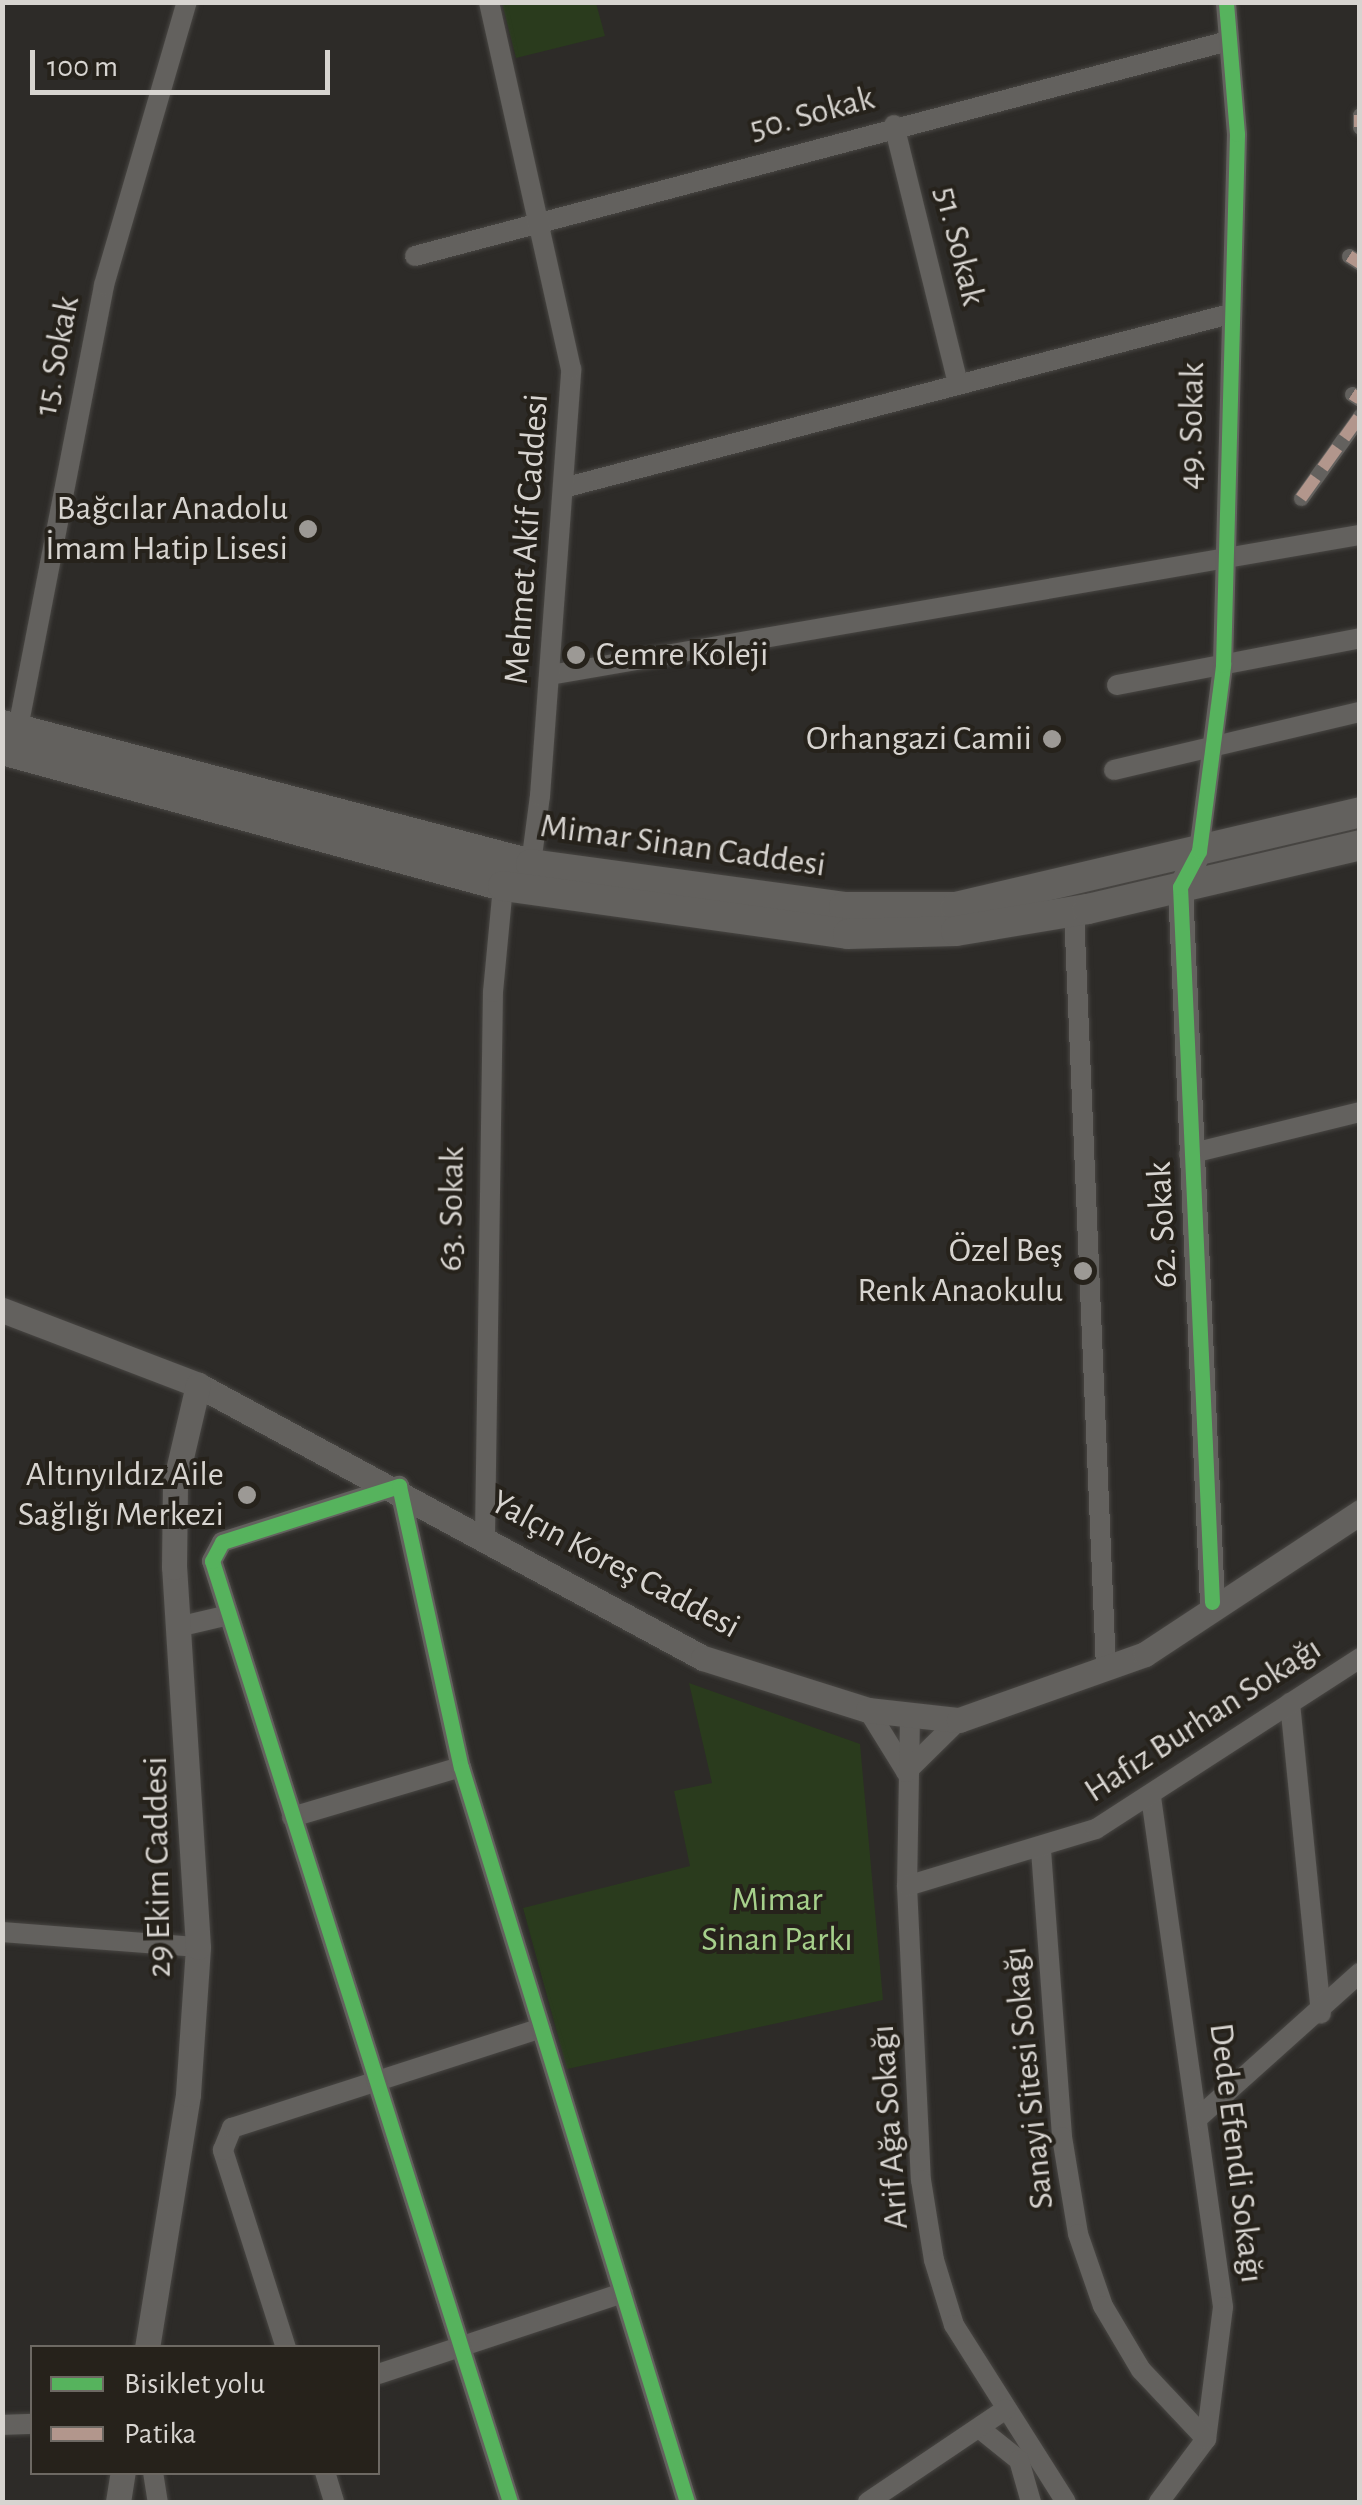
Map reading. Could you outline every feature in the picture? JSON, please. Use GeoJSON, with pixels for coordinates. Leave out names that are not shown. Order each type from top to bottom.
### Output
{"type":"FeatureCollection","features":[{"type":"Feature","properties":{"kind":"main road","name":"Mimar Sinan Caddesi"},"geometry":{"type":"LineString","coordinates":[[8,734],[531,864],[844,907],[956,906],[1360,812]]}},
{"type":"Feature","properties":{"kind":"main road","name":"Mimar Sinan Caddesi"},"geometry":{"type":"LineString","coordinates":[[8,734],[504,886],[848,934],[956,931],[1074,912],[1360,845]]}},
{"type":"Feature","properties":{"kind":"street","name":"15. Sokak"},"geometry":{"type":"LineString","coordinates":[[8,734],[104,284],[187,2]]}},
{"type":"Feature","properties":{"kind":"street","name":"Mehmet Akif Caddesi"},"geometry":{"type":"LineString","coordinates":[[489,2],[571,370],[566,488],[531,864]]}},
{"type":"Feature","properties":{"kind":"street","name":"49. Sokak"},"geometry":{"type":"LineString","coordinates":[[1199,851],[1217,742],[1223,665],[1219,563],[1226,315],[1237,134],[1226,2]]}},
{"type":"Feature","properties":{"kind":"street","name":"50. Sokak"},"geometry":{"type":"LineString","coordinates":[[415,256],[894,125],[1228,42]]}},
{"type":"Feature","properties":{"kind":"street","name":"51. Sokak"},"geometry":{"type":"LineString","coordinates":[[894,125],[958,383]]}},
{"type":"Feature","properties":{"kind":"street"},"geometry":{"type":"LineString","coordinates":[[566,488],[1226,315]]}},
{"type":"Feature","properties":{"kind":"street"},"geometry":{"type":"LineString","coordinates":[[1300,498],[1360,416]]}},
{"type":"Feature","properties":{"kind":"street"},"geometry":{"type":"LineString","coordinates":[[550,675],[1219,563],[1360,535]]}},
{"type":"Feature","properties":{"kind":"street"},"geometry":{"type":"LineString","coordinates":[[1117,685],[1360,638]]}},
{"type":"Feature","properties":{"kind":"street"},"geometry":{"type":"LineString","coordinates":[[1114,770],[1217,742],[1360,712]]}},
{"type":"Feature","properties":{"kind":"street","name":"62. Sokak"},"geometry":{"type":"LineString","coordinates":[[1199,851],[1180,888],[1212,1602]]}},
{"type":"Feature","properties":{"kind":"street"},"geometry":{"type":"LineString","coordinates":[[504,886],[531,864]]}},
{"type":"Feature","properties":{"kind":"street","name":"63. Sokak"},"geometry":{"type":"LineString","coordinates":[[486,1535],[486,1130],[504,886]]}},
{"type":"Feature","properties":{"kind":"street"},"geometry":{"type":"LineString","coordinates":[[1074,912],[1106,1669]]}},
{"type":"Feature","properties":{"kind":"street"},"geometry":{"type":"LineString","coordinates":[[1189,1154],[1360,1112]]}},
{"type":"Feature","properties":{"kind":"street","name":"Yalçın Koreş Caddesi"},"geometry":{"type":"LineString","coordinates":[[2,1310],[198,1384],[399,1486],[702,1658],[868,1710],[959,1720],[1145,1654],[1212,1602],[1360,1512]]}},
{"type":"Feature","properties":{"kind":"street","name":"29 Ekim Caddesi"},"geometry":{"type":"LineString","coordinates":[[147,2345],[188,2094],[198,1947],[175,1483],[198,1384]]}},
{"type":"Feature","properties":{"kind":"street"},"geometry":{"type":"LineString","coordinates":[[510,2502],[212,1561],[222,1542],[399,1486],[461,1767],[687,2502]]}},
{"type":"Feature","properties":{"kind":"street"},"geometry":{"type":"LineString","coordinates":[[182,1626],[229,1615]]}},
{"type":"Feature","properties":{"kind":"street","name":"Hafız Burhan Sokağı"},"geometry":{"type":"LineString","coordinates":[[908,1886],[1042,1850],[1151,1797],[1360,1658]]}},
{"type":"Feature","properties":{"kind":"street"},"geometry":{"type":"LineString","coordinates":[[1290,1703],[1321,2012]]}},
{"type":"Feature","properties":{"kind":"street"},"geometry":{"type":"LineString","coordinates":[[868,1710],[906,1772],[959,1720]]}},
{"type":"Feature","properties":{"kind":"street","name":"Arif Ağa Sokağı"},"geometry":{"type":"LineString","coordinates":[[910,1716],[906,1772],[908,1886],[921,2180],[934,2260],[954,2325],[1066,2502]]}},
{"type":"Feature","properties":{"kind":"street"},"geometry":{"type":"LineString","coordinates":[[292,1817],[461,1767]]}},
{"type":"Feature","properties":{"kind":"street","name":"Dede Efendi Sokağı"},"geometry":{"type":"LineString","coordinates":[[1151,1797],[1223,2307],[1206,2439],[1167,2501]]}},
{"type":"Feature","properties":{"kind":"street","name":"Sanayi Sitesi Sokağı"},"geometry":{"type":"LineString","coordinates":[[1042,1850],[1078,2234],[1103,2306],[1141,2370],[1206,2439]]}},
{"type":"Feature","properties":{"kind":"street"},"geometry":{"type":"LineString","coordinates":[[2,1932],[198,1947]]}},
{"type":"Feature","properties":{"kind":"street"},"geometry":{"type":"LineString","coordinates":[[1196,2118],[1360,1974]]}},
{"type":"Feature","properties":{"kind":"street"},"geometry":{"type":"LineString","coordinates":[[285,2345],[223,2150],[232,2128],[542,2028]]}},
{"type":"Feature","properties":{"kind":"street"},"geometry":{"type":"LineString","coordinates":[[380,2373],[622,2293]]}},
{"type":"Feature","properties":{"kind":"street"},"geometry":{"type":"LineString","coordinates":[[868,2502],[1006,2409]]}},
{"type":"Feature","properties":{"kind":"street"},"geometry":{"type":"LineString","coordinates":[[2,2425],[30,2424]]}},
{"type":"Feature","properties":{"kind":"street"},"geometry":{"type":"LineString","coordinates":[[979,2428],[1019,2460],[1031,2502]]}},
{"type":"Feature","properties":{"kind":"street"},"geometry":{"type":"LineString","coordinates":[[118,2502],[122,2475]]}},
{"type":"Feature","properties":{"kind":"street"},"geometry":{"type":"LineString","coordinates":[[154,2475],[158,2502]]}},
{"type":"Feature","properties":{"kind":"street"},"geometry":{"type":"LineString","coordinates":[[326,2475],[334,2502]]}},
{"type":"Feature","properties":{"kind":"green space"},"geometry":{"type":"Polygon","coordinates":[[[502,3],[596,3],[605,36],[516,58],[502,3]]]}},
{"type":"Feature","properties":{"kind":"green space","name":"Mimar Sinan Parkı"},"geometry":{"type":"Polygon","coordinates":[[[689,1683],[860,1744],[883,2000],[567,2069],[523,1908],[690,1866],[674,1791],[712,1783],[689,1683]]]}},
{"type":"Feature","properties":{"kind":"marked path"},"geometry":{"type":"LineString","coordinates":[[1360,115],[1360,127]]}},
{"type":"Feature","properties":{"kind":"marked path"},"geometry":{"type":"LineString","coordinates":[[1349,256],[1360,263]]}},
{"type":"Feature","properties":{"kind":"marked path"},"geometry":{"type":"LineString","coordinates":[[1352,394],[1360,399]]}},
{"type":"Feature","properties":{"kind":"marked path"},"geometry":{"type":"LineString","coordinates":[[1301,498],[1360,416]]}},
{"type":"Feature","properties":{"kind":"cycle path"},"geometry":{"type":"LineString","coordinates":[[1212,1602],[1180,887],[1199,851],[1223,665],[1237,134],[1226,2]]}},
{"type":"Feature","properties":{"kind":"cycle path"},"geometry":{"type":"LineString","coordinates":[[510,2502],[212,1561],[222,1542],[399,1486],[461,1767],[687,2502]]}},
{"type":"Feature","properties":{"kind":"place","name":"Bağcılar Anadolu İmam Hatip Lisesi"},"geometry":{"type":"Point","coordinates":[308,529]}},
{"type":"Feature","properties":{"kind":"place","name":"Cemre Koleji"},"geometry":{"type":"Point","coordinates":[576,655]}},
{"type":"Feature","properties":{"kind":"place","name":"Orhangazi Camii"},"geometry":{"type":"Point","coordinates":[1052,739]}},
{"type":"Feature","properties":{"kind":"place","name":"Özel Beş Renk Anaokulu"},"geometry":{"type":"Point","coordinates":[1083,1271]}},
{"type":"Feature","properties":{"kind":"place","name":"Altınyıldız Aile Sağlığı Merkezi"},"geometry":{"type":"Point","coordinates":[247,1495]}}]}
